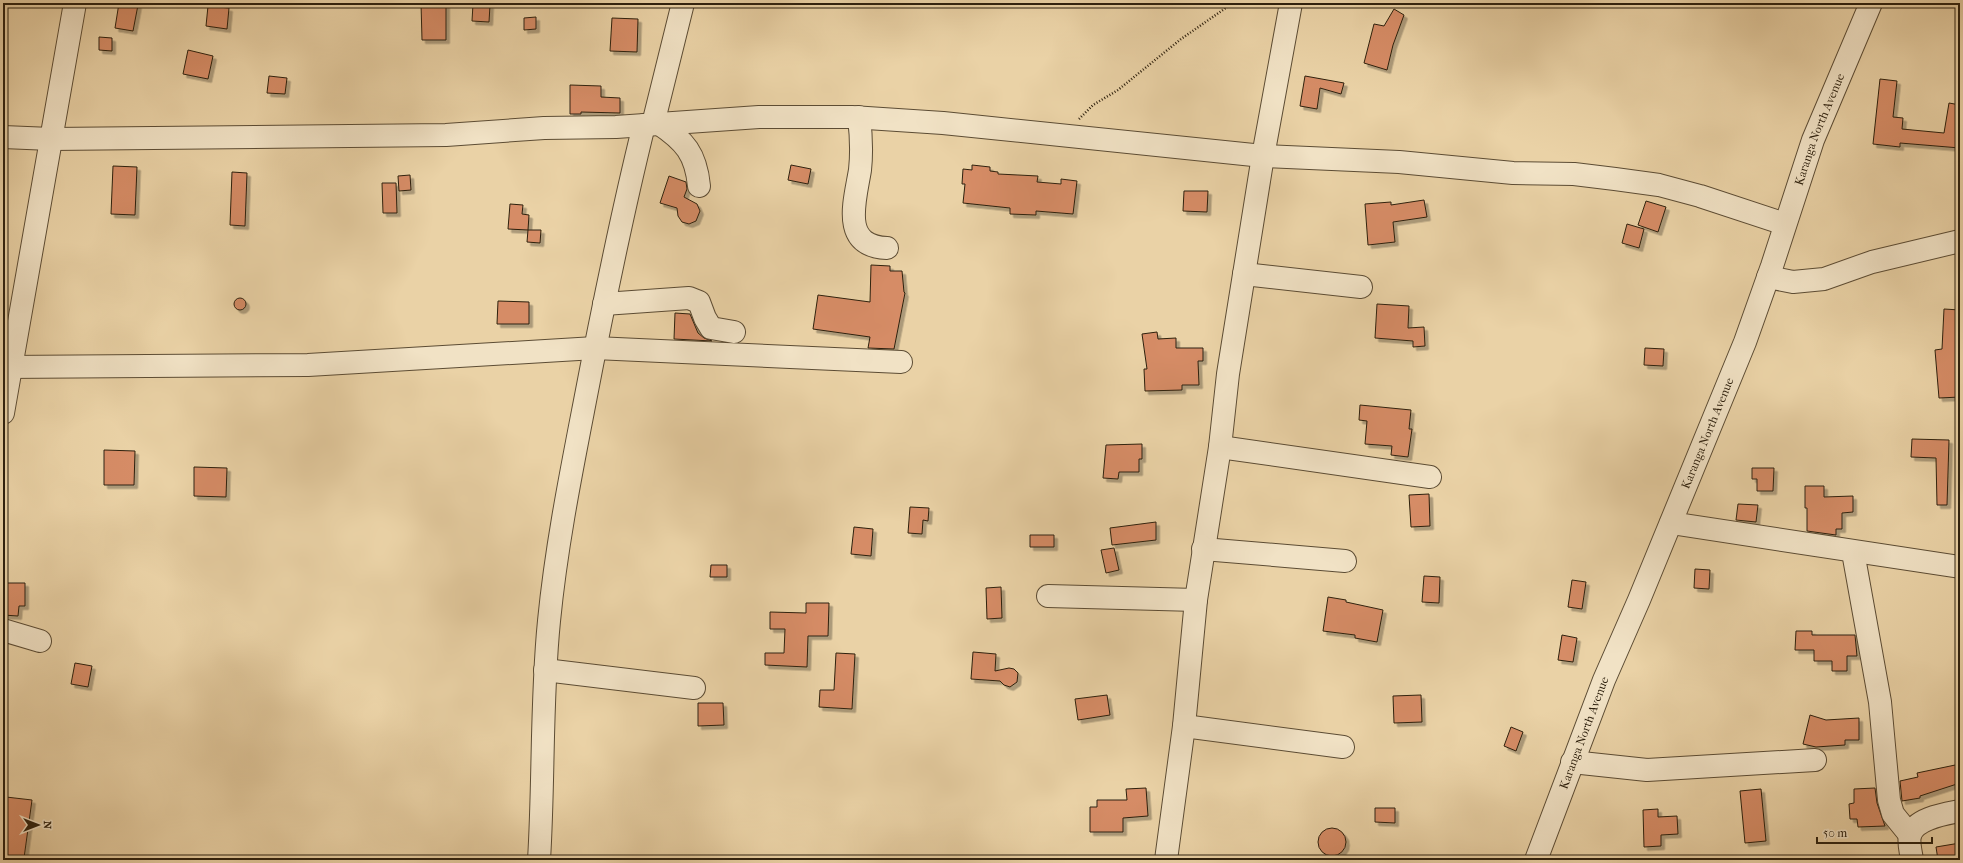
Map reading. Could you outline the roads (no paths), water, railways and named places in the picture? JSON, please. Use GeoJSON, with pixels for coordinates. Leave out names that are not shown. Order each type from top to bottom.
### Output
{"type":"FeatureCollection","features":[{"type":"Feature","properties":{"kind":"street"},"geometry":{"type":"LineString","coordinates":[[3,413],[8,368],[75,3]]}},
{"type":"Feature","properties":{"kind":"street"},"geometry":{"type":"LineString","coordinates":[[539,860],[545,670],[557,554],[595,348],[628,187],[652,124],[683,3]]}},
{"type":"Feature","properties":{"kind":"street"},"geometry":{"type":"LineString","coordinates":[[1166,860],[1184,726],[1196,600],[1220,447],[1228,374],[1263,156],[1291,3]]}},
{"type":"Feature","properties":{"kind":"street","name":"Karanga North Avenue"},"geometry":{"type":"LineString","coordinates":[[1536,860],[1604,680],[1671,523],[1744,342],[1768,277],[1813,140],[1871,3]]}},
{"type":"Feature","properties":{"kind":"street"},"geometry":{"type":"LineString","coordinates":[[3,137],[51,139],[446,135],[544,128],[652,124],[759,116],[859,117],[943,123],[1263,156],[1400,162],[1513,173],[1574,174],[1615,178],[1659,186],[1700,196],[1785,224]]}},
{"type":"Feature","properties":{"kind":"street"},"geometry":{"type":"LineString","coordinates":[[859,117],[861,154],[854,211],[856,230],[860,238],[869,246],[887,248]]}},
{"type":"Feature","properties":{"kind":"street"},"geometry":{"type":"LineString","coordinates":[[652,124],[681,142],[692,156],[699,186]]}},
{"type":"Feature","properties":{"kind":"street"},"geometry":{"type":"LineString","coordinates":[[1768,277],[1793,282],[1824,279],[1872,262],[1960,240]]}},
{"type":"Feature","properties":{"kind":"street"},"geometry":{"type":"LineString","coordinates":[[1244,274],[1361,287]]}},
{"type":"Feature","properties":{"kind":"street"},"geometry":{"type":"LineString","coordinates":[[604,304],[689,298],[699,302],[705,318],[712,328],[734,332]]}},
{"type":"Feature","properties":{"kind":"street"},"geometry":{"type":"LineString","coordinates":[[8,368],[308,365],[595,348],[902,362]]}},
{"type":"Feature","properties":{"kind":"street"},"geometry":{"type":"LineString","coordinates":[[1220,447],[1430,477]]}},
{"type":"Feature","properties":{"kind":"street"},"geometry":{"type":"LineString","coordinates":[[1671,523],[1853,552],[1960,567]]}},
{"type":"Feature","properties":{"kind":"street"},"geometry":{"type":"LineString","coordinates":[[1203,549],[1345,561]]}},
{"type":"Feature","properties":{"kind":"street"},"geometry":{"type":"LineString","coordinates":[[1853,552],[1880,702],[1889,800],[1893,814],[1910,835]]}},
{"type":"Feature","properties":{"kind":"street"},"geometry":{"type":"LineString","coordinates":[[1048,596],[1196,600]]}},
{"type":"Feature","properties":{"kind":"street"},"geometry":{"type":"LineString","coordinates":[[3,630],[40,641]]}},
{"type":"Feature","properties":{"kind":"street"},"geometry":{"type":"LineString","coordinates":[[545,670],[694,688]]}},
{"type":"Feature","properties":{"kind":"street"},"geometry":{"type":"LineString","coordinates":[[1184,726],[1343,747]]}},
{"type":"Feature","properties":{"kind":"street"},"geometry":{"type":"LineString","coordinates":[[1572,762],[1647,770],[1815,760]]}},
{"type":"Feature","properties":{"kind":"street"},"geometry":{"type":"LineString","coordinates":[[1912,860],[1910,835],[1914,828],[1922,822],[1960,811]]}}]}
